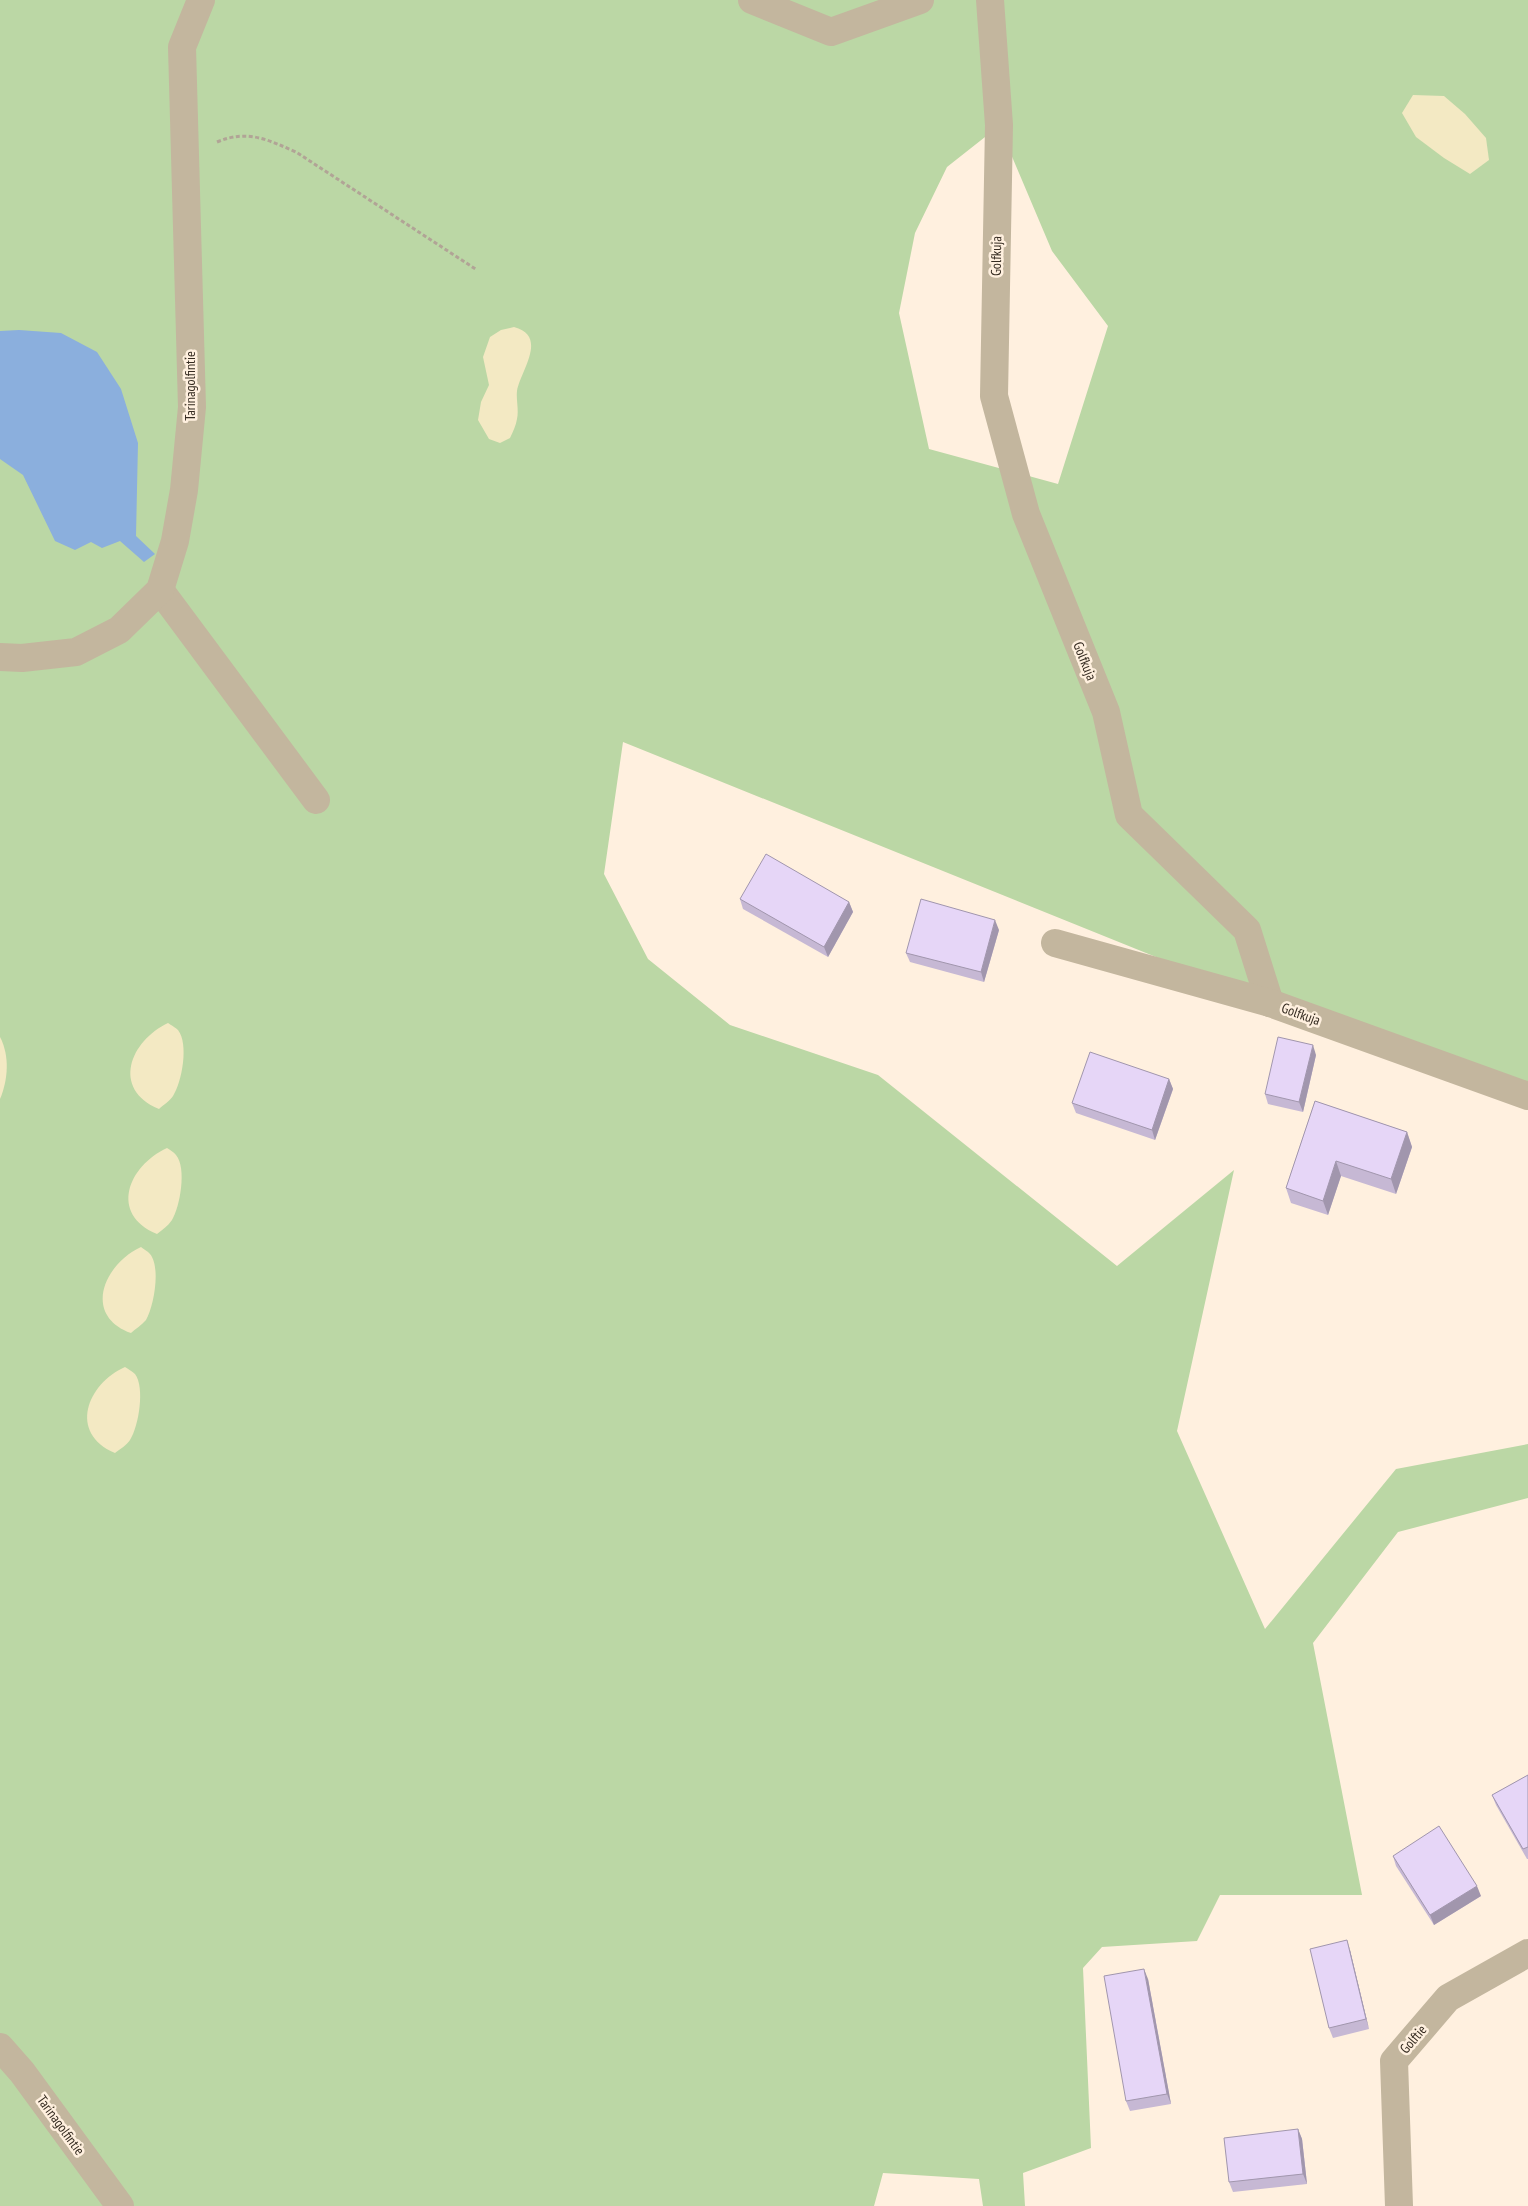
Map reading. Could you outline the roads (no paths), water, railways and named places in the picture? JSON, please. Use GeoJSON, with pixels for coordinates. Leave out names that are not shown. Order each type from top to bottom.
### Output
{"type":"FeatureCollection","features":[{"type":"Feature","properties":{"kind":"street","name":"Tarinagolfintie"},"geometry":{"type":"LineString","coordinates":[[0,657],[22,658],[76,652],[119,630],[160,590],[174,541],[184,490],[192,407],[182,47],[201,0]]}},
{"type":"Feature","properties":{"kind":"street"},"geometry":{"type":"LineString","coordinates":[[752,0],[831,32],[920,0]]}},
{"type":"Feature","properties":{"kind":"street","name":"Golfkuja"},"geometry":{"type":"LineString","coordinates":[[990,0],[999,125],[994,396],[1026,514],[1106,712],[1129,815],[1247,930],[1270,1003],[1528,1096]]}},
{"type":"Feature","properties":{"kind":"street"},"geometry":{"type":"LineString","coordinates":[[160,590],[316,800]]}},
{"type":"Feature","properties":{"kind":"street"},"geometry":{"type":"LineString","coordinates":[[1055,942],[1270,1003]]}},
{"type":"Feature","properties":{"kind":"street","name":"Golftie"},"geometry":{"type":"LineString","coordinates":[[1399,2206],[1394,2061],[1448,1998],[1528,1953]]}},
{"type":"Feature","properties":{"kind":"street","name":"Tarinagolfintie"},"geometry":{"type":"LineString","coordinates":[[0,2047],[22,2072],[120,2206]]}},
{"type":"Feature","properties":{"kind":"water"},"geometry":{"type":"Polygon","coordinates":[[[19,330],[61,333],[97,352],[121,389],[138,443],[136,536],[155,554],[144,562],[120,541],[102,548],[91,542],[75,550],[55,541],[23,475],[0,459],[0,331],[19,330]]]}}]}
